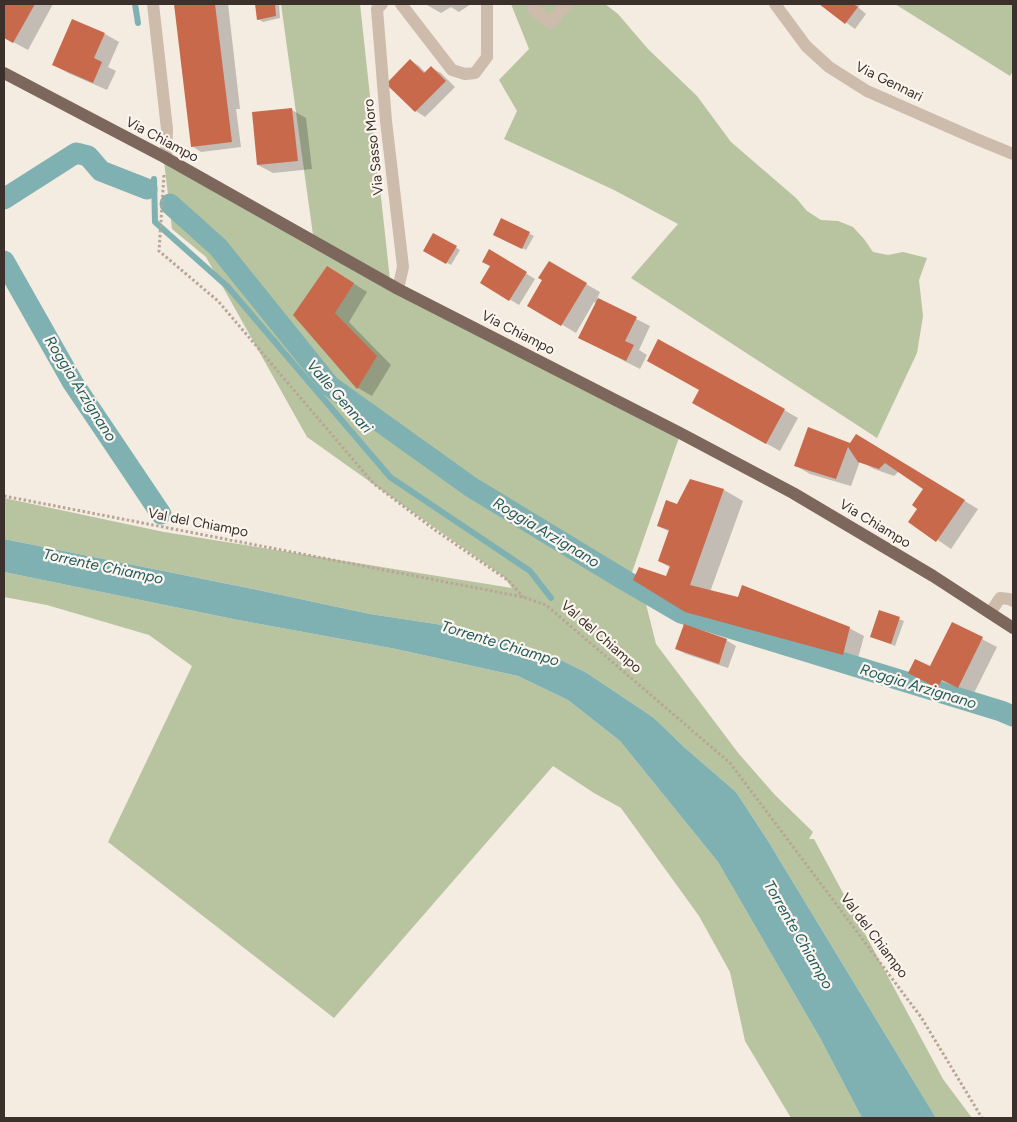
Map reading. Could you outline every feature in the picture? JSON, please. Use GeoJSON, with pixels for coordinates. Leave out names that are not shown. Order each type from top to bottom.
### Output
{"type":"FeatureCollection","features":[{"type":"Feature","properties":{"kind":"main road","name":"Via Chiampo"},"geometry":{"type":"LineString","coordinates":[[4,73],[166,158],[398,289],[793,493],[933,576],[1013,628]]}},
{"type":"Feature","properties":{"kind":"street"},"geometry":{"type":"LineString","coordinates":[[153,4],[167,129],[166,158]]}},
{"type":"Feature","properties":{"kind":"street","name":"Via Sasso Moro"},"geometry":{"type":"LineString","coordinates":[[382,4],[377,9],[379,37],[386,121],[403,267],[398,289]]}},
{"type":"Feature","properties":{"kind":"street"},"geometry":{"type":"LineString","coordinates":[[401,4],[452,70],[464,74],[475,73],[487,57],[487,4]]}},
{"type":"Feature","properties":{"kind":"street"},"geometry":{"type":"LineString","coordinates":[[533,4],[533,9],[550,23],[568,4]]}},
{"type":"Feature","properties":{"kind":"street","name":"Via Gennari"},"geometry":{"type":"LineString","coordinates":[[775,4],[806,46],[829,68],[866,91],[1013,154]]}},
{"type":"Feature","properties":{"kind":"street"},"geometry":{"type":"LineString","coordinates":[[990,613],[1000,598],[1013,601]]}},
{"type":"Feature","properties":{"kind":"path"},"geometry":{"type":"LineString","coordinates":[[162,189],[159,250],[218,301],[374,484],[435,530],[509,581],[523,597]]}},
{"type":"Feature","properties":{"kind":"path","name":"Val del Chiampo"},"geometry":{"type":"LineString","coordinates":[[4,496],[523,597],[546,605],[730,763],[921,1017],[982,1118]]}},
{"type":"Feature","properties":{"kind":"green space"},"geometry":{"type":"Polygon","coordinates":[[[281,4],[360,4],[390,280],[682,429],[630,578],[643,592],[656,644],[739,754],[775,795],[813,832],[809,839],[814,839],[943,1079],[972,1118],[936,1118],[768,841],[736,792],[654,718],[587,673],[557,658],[519,645],[436,624],[370,614],[4,539],[4,498],[164,532],[512,588],[504,577],[307,437],[206,257],[172,229],[163,153],[313,235],[281,4]]]}},
{"type":"Feature","properties":{"kind":"green space"},"geometry":{"type":"Polygon","coordinates":[[[511,4],[605,4],[618,14],[648,49],[697,96],[731,142],[796,198],[807,211],[821,220],[838,221],[853,227],[873,252],[888,255],[903,252],[927,258],[919,280],[923,316],[917,353],[877,438],[631,278],[678,224],[614,190],[504,139],[517,111],[499,80],[529,49],[511,4]]]}},
{"type":"Feature","properties":{"kind":"green space"},"geometry":{"type":"Polygon","coordinates":[[[895,4],[1013,4],[1013,71],[1010,76],[895,4]]]}},
{"type":"Feature","properties":{"kind":"green space"},"geometry":{"type":"Polygon","coordinates":[[[4,572],[238,620],[396,649],[518,676],[568,700],[620,741],[718,862],[820,1038],[862,1118],[791,1118],[745,1041],[730,972],[699,916],[621,808],[553,766],[334,1018],[108,842],[192,666],[149,635],[47,605],[4,597],[4,572]]]}},
{"type":"Feature","properties":{"kind":"water","name":"Torrente Chiampo"},"geometry":{"type":"Polygon","coordinates":[[[4,539],[370,614],[436,624],[519,645],[557,658],[587,673],[654,718],[736,792],[768,841],[936,1118],[862,1118],[820,1038],[718,862],[620,741],[568,700],[518,676],[396,649],[238,620],[4,572],[4,539]]]}},
{"type":"Feature","properties":{"kind":"building"},"geometry":{"type":"Polygon","coordinates":[[[4,4],[35,4],[13,43],[4,38],[4,4]]]}},
{"type":"Feature","properties":{"kind":"building"},"geometry":{"type":"Polygon","coordinates":[[[174,4],[215,4],[232,142],[191,147],[174,4]]]}},
{"type":"Feature","properties":{"kind":"building"},"geometry":{"type":"Polygon","coordinates":[[[255,4],[275,4],[276,16],[257,20],[255,4]]]}},
{"type":"Feature","properties":{"kind":"building"},"geometry":{"type":"Polygon","coordinates":[[[819,4],[853,4],[858,7],[845,24],[819,4]]]}},
{"type":"Feature","properties":{"kind":"building"},"geometry":{"type":"Polygon","coordinates":[[[72,19],[105,33],[94,58],[102,62],[93,83],[52,65],[72,19]]]}},
{"type":"Feature","properties":{"kind":"building"},"geometry":{"type":"Polygon","coordinates":[[[410,59],[424,73],[431,66],[446,81],[415,112],[386,84],[410,59]]]}},
{"type":"Feature","properties":{"kind":"building"},"geometry":{"type":"Polygon","coordinates":[[[292,108],[298,161],[257,165],[252,112],[292,108]]]}},
{"type":"Feature","properties":{"kind":"building"},"geometry":{"type":"Polygon","coordinates":[[[501,218],[530,232],[522,249],[493,235],[501,218]]]}},
{"type":"Feature","properties":{"kind":"building"},"geometry":{"type":"Polygon","coordinates":[[[433,233],[457,246],[446,264],[423,251],[433,233]]]}},
{"type":"Feature","properties":{"kind":"building"},"geometry":{"type":"Polygon","coordinates":[[[489,249],[527,272],[509,301],[480,283],[490,266],[482,262],[489,249]]]}},
{"type":"Feature","properties":{"kind":"building"},"geometry":{"type":"Polygon","coordinates":[[[549,261],[587,283],[561,326],[527,306],[542,280],[538,278],[549,261]]]}},
{"type":"Feature","properties":{"kind":"building"},"geometry":{"type":"Polygon","coordinates":[[[327,266],[354,283],[335,313],[377,356],[357,389],[293,315],[327,266]]]}},
{"type":"Feature","properties":{"kind":"building"},"geometry":{"type":"Polygon","coordinates":[[[598,298],[637,317],[625,341],[634,345],[626,361],[578,338],[598,298]]]}},
{"type":"Feature","properties":{"kind":"building"},"geometry":{"type":"Polygon","coordinates":[[[658,339],[785,409],[766,444],[692,403],[699,390],[647,361],[658,339]]]}},
{"type":"Feature","properties":{"kind":"building"},"geometry":{"type":"Polygon","coordinates":[[[808,427],[850,443],[856,434],[965,500],[936,542],[908,522],[917,509],[912,505],[923,489],[885,463],[879,469],[858,462],[848,447],[836,479],[794,466],[808,427]]]}},
{"type":"Feature","properties":{"kind":"building"},"geometry":{"type":"Polygon","coordinates":[[[690,479],[724,489],[690,585],[738,597],[742,585],[850,627],[843,655],[685,612],[633,580],[639,567],[666,576],[670,566],[658,561],[669,530],[657,526],[666,500],[677,504],[690,479]]]}},
{"type":"Feature","properties":{"kind":"building"},"geometry":{"type":"Polygon","coordinates":[[[879,610],[900,617],[891,644],[870,637],[879,610]]]}},
{"type":"Feature","properties":{"kind":"building"},"geometry":{"type":"Polygon","coordinates":[[[952,622],[983,637],[958,688],[942,680],[937,688],[908,673],[915,659],[930,666],[952,622]]]}},
{"type":"Feature","properties":{"kind":"building"},"geometry":{"type":"Polygon","coordinates":[[[684,624],[727,639],[719,664],[675,649],[684,624]]]}},
{"type":"Feature","properties":{"kind":"waterway","name":"Valle Gennari"},"geometry":{"type":"LineString","coordinates":[[135,4],[138,23]]}},
{"type":"Feature","properties":{"kind":"waterway","name":"Roggia Arzignano"},"geometry":{"type":"LineString","coordinates":[[4,199],[76,153],[88,156],[101,171],[147,189]]}},
{"type":"Feature","properties":{"kind":"waterway","name":"Valle Gennari"},"geometry":{"type":"LineString","coordinates":[[154,179],[155,222],[228,287],[390,477],[530,571],[551,598]]}},
{"type":"Feature","properties":{"kind":"waterway","name":"Roggia Arzignano"},"geometry":{"type":"LineString","coordinates":[[170,204],[218,247],[330,386],[471,487],[681,613],[1013,716]]}},
{"type":"Feature","properties":{"kind":"waterway","name":"Roggia Arzignano"},"geometry":{"type":"LineString","coordinates":[[4,261],[73,383],[161,514]]}}]}
